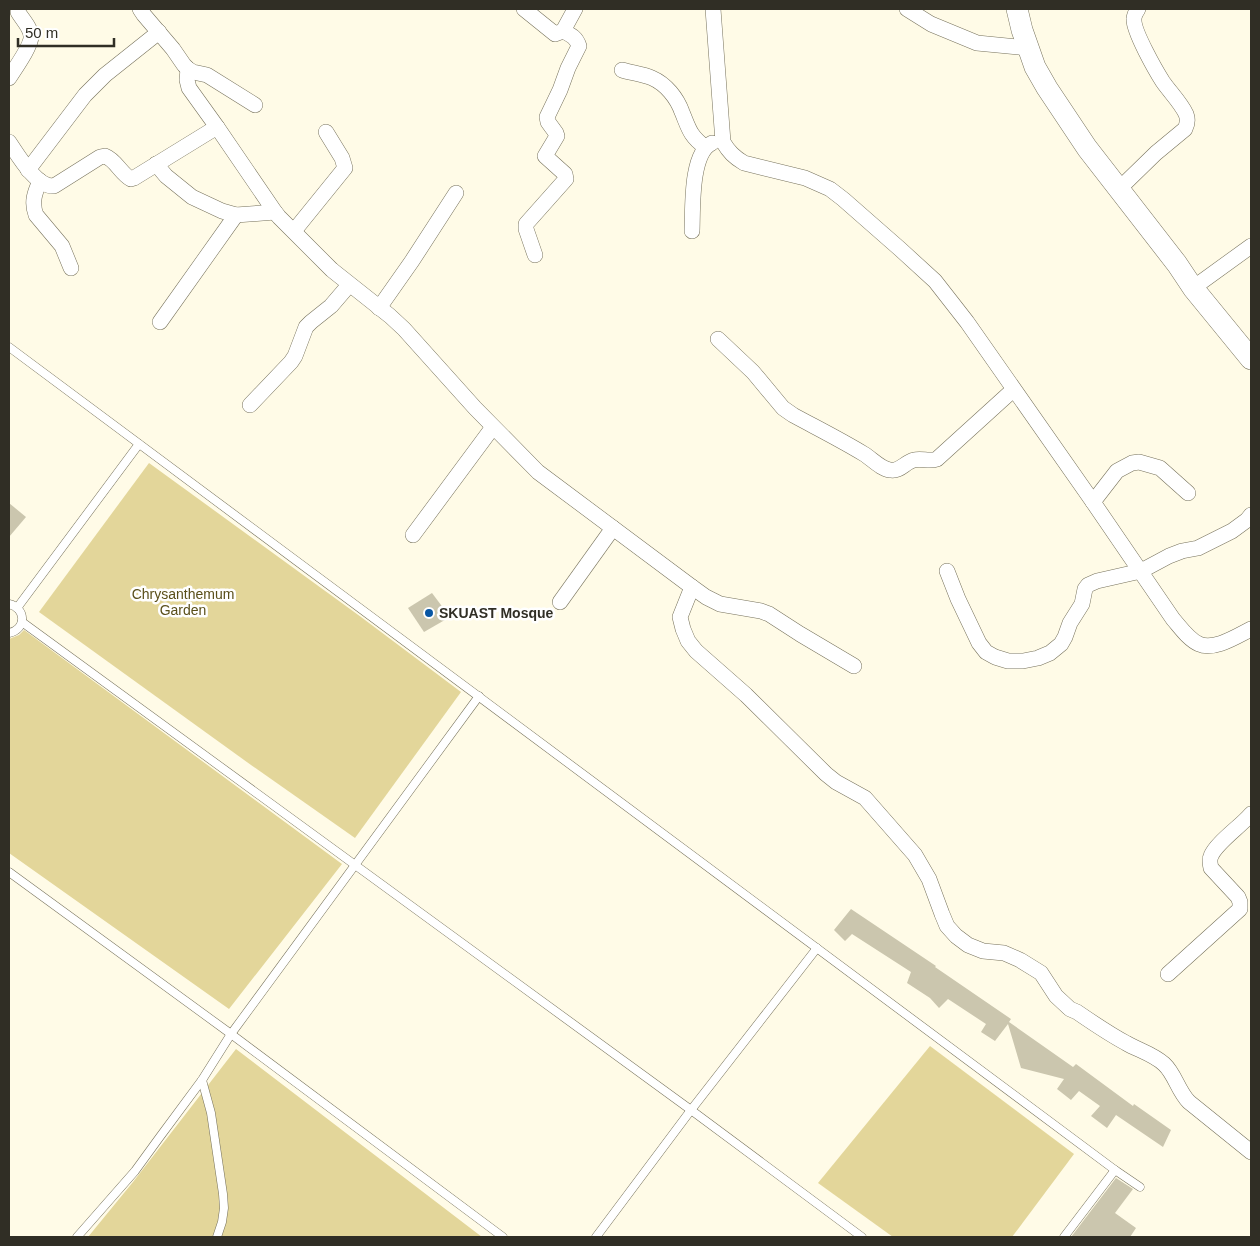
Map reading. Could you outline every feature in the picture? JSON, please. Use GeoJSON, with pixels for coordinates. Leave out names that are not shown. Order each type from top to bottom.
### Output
{"type":"FeatureCollection","features":[{"type":"Feature","properties":{"kind":"main road"},"geometry":{"type":"LineString","coordinates":[[1017,9],[1035,67],[1087,148],[1193,288],[1251,359]]}},
{"type":"Feature","properties":{"kind":"street"},"geometry":{"type":"LineString","coordinates":[[140,9],[188,69],[207,75],[255,105]]}},
{"type":"Feature","properties":{"kind":"street"},"geometry":{"type":"LineString","coordinates":[[524,9],[556,34],[563,31],[575,9]]}},
{"type":"Feature","properties":{"kind":"street"},"geometry":{"type":"LineString","coordinates":[[713,9],[723,142],[729,152],[744,162],[805,178],[830,189],[935,280],[967,322],[1173,619],[1186,634],[1199,644],[1212,646],[1251,629]]}},
{"type":"Feature","properties":{"kind":"street"},"geometry":{"type":"LineString","coordinates":[[908,9],[931,24],[977,43],[1028,48]]}},
{"type":"Feature","properties":{"kind":"street"},"geometry":{"type":"LineString","coordinates":[[1118,190],[1188,125],[1185,112],[1163,81],[1135,28],[1135,14],[1138,9]]}},
{"type":"Feature","properties":{"kind":"street"},"geometry":{"type":"LineString","coordinates":[[9,78],[31,42],[30,32],[17,10]]}},
{"type":"Feature","properties":{"kind":"street"},"geometry":{"type":"LineString","coordinates":[[534,255],[526,224],[566,179],[564,174],[545,156],[557,136],[547,117],[579,46],[574,36],[563,31]]}},
{"type":"Feature","properties":{"kind":"street"},"geometry":{"type":"LineString","coordinates":[[28,170],[84,94],[159,32]]}},
{"type":"Feature","properties":{"kind":"street"},"geometry":{"type":"LineString","coordinates":[[188,69],[186,80],[189,88],[275,212],[332,270],[404,329],[493,427],[538,472],[706,597],[720,604],[769,614],[854,666]]}},
{"type":"Feature","properties":{"kind":"street"},"geometry":{"type":"LineString","coordinates":[[622,70],[653,78],[662,84],[676,99],[693,137],[705,147]]}},
{"type":"Feature","properties":{"kind":"street"},"geometry":{"type":"LineString","coordinates":[[9,142],[28,170],[44,184],[54,186],[100,157],[105,156],[131,179],[217,127]]}},
{"type":"Feature","properties":{"kind":"street"},"geometry":{"type":"LineString","coordinates":[[294,231],[345,168],[342,158],[326,132]]}},
{"type":"Feature","properties":{"kind":"street"},"geometry":{"type":"LineString","coordinates":[[692,231],[693,190],[699,159],[705,147],[713,142],[723,142]]}},
{"type":"Feature","properties":{"kind":"street"},"geometry":{"type":"LineString","coordinates":[[156,164],[166,176],[192,197],[222,211],[236,215],[275,212]]}},
{"type":"Feature","properties":{"kind":"street"},"geometry":{"type":"LineString","coordinates":[[40,181],[34,198],[34,210],[62,246],[71,268]]}},
{"type":"Feature","properties":{"kind":"street"},"geometry":{"type":"LineString","coordinates":[[380,308],[456,193]]}},
{"type":"Feature","properties":{"kind":"street"},"geometry":{"type":"LineString","coordinates":[[160,322],[236,215]]}},
{"type":"Feature","properties":{"kind":"street"},"geometry":{"type":"LineString","coordinates":[[1193,288],[1250,247],[1251,232]]}},
{"type":"Feature","properties":{"kind":"street"},"geometry":{"type":"LineString","coordinates":[[250,405],[291,362],[310,322],[331,306],[350,285]]}},
{"type":"Feature","properties":{"kind":"street"},"geometry":{"type":"LineString","coordinates":[[718,340],[753,372],[783,408],[890,470],[900,468],[917,459],[932,461],[937,459],[1013,390]]}},
{"type":"Feature","properties":{"kind":"street"},"geometry":{"type":"LineString","coordinates":[[413,535],[493,427]]}},
{"type":"Feature","properties":{"kind":"street"},"geometry":{"type":"LineString","coordinates":[[1093,502],[1117,471],[1132,462],[1160,468],[1188,493]]}},
{"type":"Feature","properties":{"kind":"street"},"geometry":{"type":"LineString","coordinates":[[948,571],[958,599],[979,643],[986,652],[1008,661],[1038,658],[1056,649],[1065,637],[1070,623],[1082,604],[1084,592],[1092,582],[1141,571],[1176,554],[1213,542],[1240,526],[1251,515]]}},
{"type":"Feature","properties":{"kind":"street"},"geometry":{"type":"LineString","coordinates":[[560,602],[613,528]]}},
{"type":"Feature","properties":{"kind":"street"},"geometry":{"type":"LineString","coordinates":[[692,587],[680,617],[685,635],[696,650],[746,695],[826,774],[836,782],[865,798],[890,824],[925,870],[942,914],[956,936],[968,945],[982,951],[1004,953],[1041,973],[1056,996],[1070,1008],[1124,1042],[1163,1063],[1168,1068],[1183,1096],[1251,1152]]}},
{"type":"Feature","properties":{"kind":"street"},"geometry":{"type":"LineString","coordinates":[[1168,974],[1240,910],[1238,897],[1211,868],[1210,862],[1211,856],[1217,847],[1251,814]]}},
{"type":"Feature","properties":{"kind":"lane"},"geometry":{"type":"LineString","coordinates":[[9,347],[1140,1187]]}},
{"type":"Feature","properties":{"kind":"lane"},"geometry":{"type":"LineString","coordinates":[[18,608],[139,444]]}},
{"type":"Feature","properties":{"kind":"lane"},"geometry":{"type":"LineString","coordinates":[[9,604],[18,608],[22,616],[22,622],[17,629],[9,633]]}},
{"type":"Feature","properties":{"kind":"lane"},"geometry":{"type":"LineString","coordinates":[[22,622],[862,1237]]}},
{"type":"Feature","properties":{"kind":"lane"},"geometry":{"type":"LineString","coordinates":[[77,1237],[135,1171],[202,1080],[230,1034],[479,696]]}},
{"type":"Feature","properties":{"kind":"lane"},"geometry":{"type":"LineString","coordinates":[[9,872],[503,1237]]}},
{"type":"Feature","properties":{"kind":"lane"},"geometry":{"type":"LineString","coordinates":[[596,1237],[691,1110],[818,948]]}},
{"type":"Feature","properties":{"kind":"lane"},"geometry":{"type":"LineString","coordinates":[[202,1080],[211,1113],[224,1194],[222,1222],[217,1237]]}},
{"type":"Feature","properties":{"kind":"lane"},"geometry":{"type":"LineString","coordinates":[[1064,1237],[1115,1170]]}},
{"type":"Feature","properties":{"kind":"green space","name":"Chrysanthemum Garden"},"geometry":{"type":"Polygon","coordinates":[[[149,463],[461,692],[355,838],[39,612],[149,463]]]}},
{"type":"Feature","properties":{"kind":"green space"},"geometry":{"type":"Polygon","coordinates":[[[24,630],[342,864],[229,1009],[9,853],[9,639],[19,635],[24,630]]]}},
{"type":"Feature","properties":{"kind":"green space"},"geometry":{"type":"Polygon","coordinates":[[[930,1046],[1074,1154],[1012,1237],[893,1237],[818,1183],[930,1046]]]}},
{"type":"Feature","properties":{"kind":"green space"},"geometry":{"type":"Polygon","coordinates":[[[236,1049],[482,1237],[88,1237],[236,1049]]]}},
{"type":"Feature","properties":{"kind":"building"},"geometry":{"type":"Polygon","coordinates":[[[9,503],[26,517],[9,537],[9,503]]]}},
{"type":"Feature","properties":{"kind":"building","name":"SKUAST Mosque"},"geometry":{"type":"Polygon","coordinates":[[[432,593],[450,617],[424,632],[408,608],[432,593]]]}},
{"type":"Feature","properties":{"kind":"building"},"geometry":{"type":"Polygon","coordinates":[[[851,909],[1011,1019],[1009,1022],[1073,1067],[1076,1064],[1133,1106],[1134,1104],[1171,1130],[1163,1147],[1116,1115],[1107,1128],[1091,1116],[1100,1106],[1079,1091],[1071,1100],[1057,1089],[1064,1079],[1021,1068],[1008,1024],[995,1041],[981,1032],[986,1024],[948,999],[939,1008],[930,998],[907,983],[911,972],[852,934],[845,941],[834,930],[851,909]]]}},
{"type":"Feature","properties":{"kind":"building"},"geometry":{"type":"Polygon","coordinates":[[[1116,1178],[1133,1189],[1115,1213],[1136,1228],[1130,1237],[1071,1237],[1116,1178]]]}},
{"type":"Feature","properties":{"kind":"place","name":"SKUAST Mosque"},"geometry":{"type":"Point","coordinates":[429,613]}}]}
